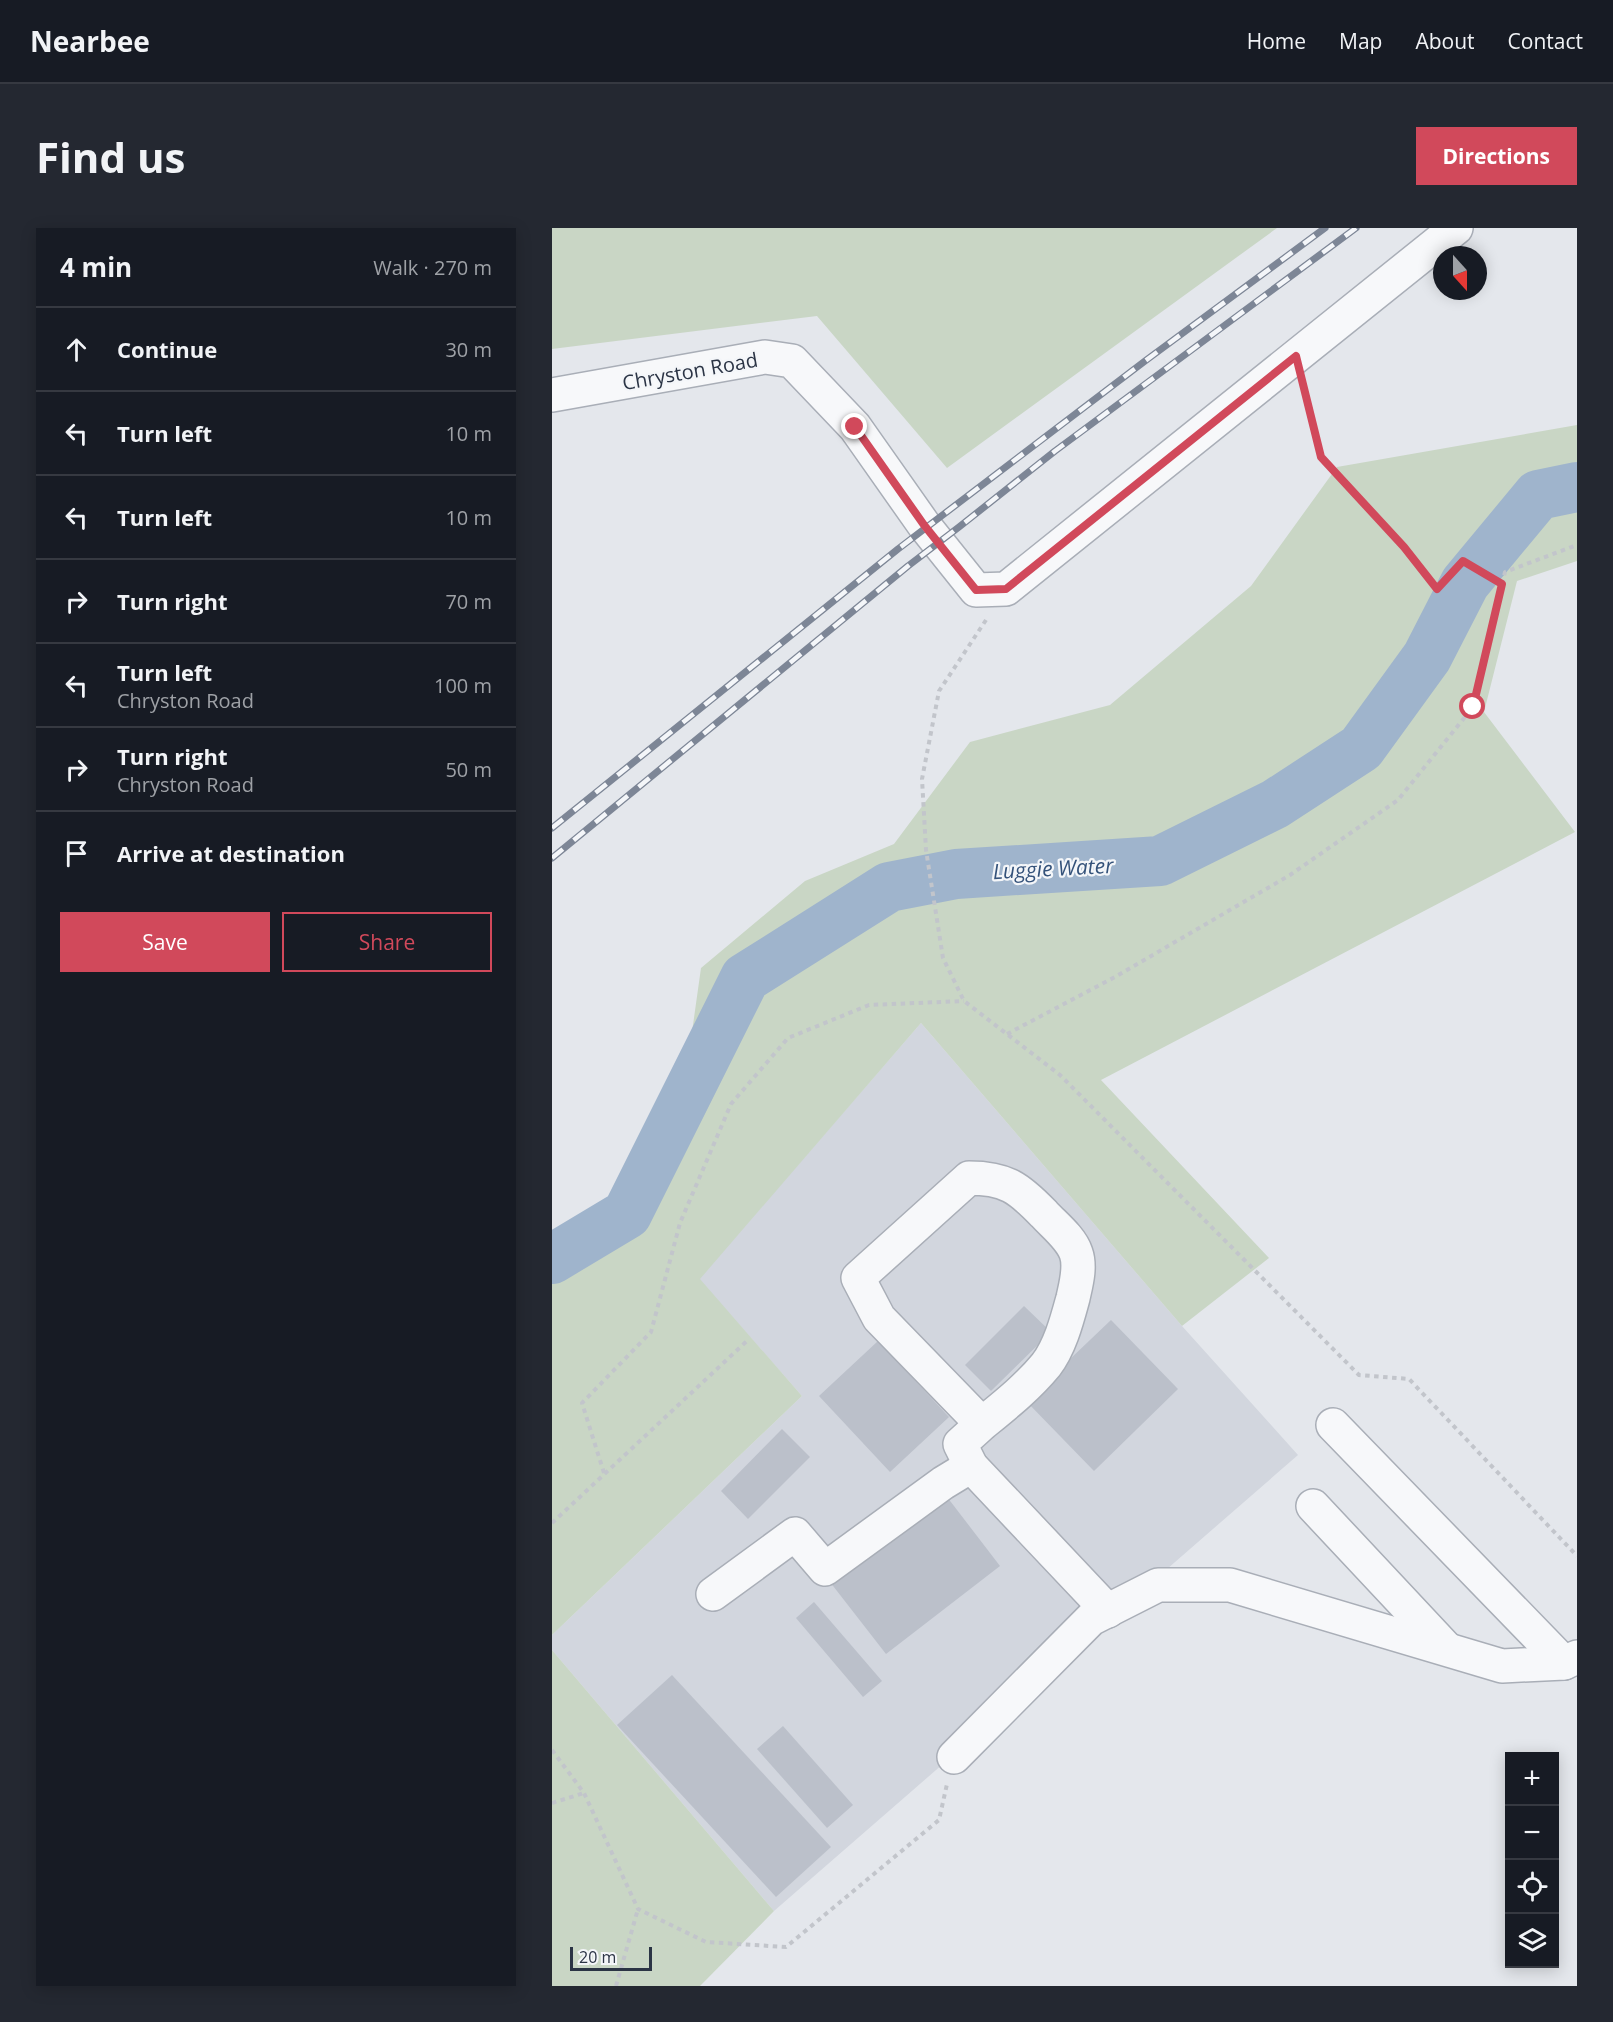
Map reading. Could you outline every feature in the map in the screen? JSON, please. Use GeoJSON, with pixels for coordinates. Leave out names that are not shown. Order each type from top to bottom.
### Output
{"type":"FeatureCollection","features":[{"type":"Feature","properties":{"kind":"street"},"geometry":{"type":"LineString","coordinates":[[1006,589],[1456,228]]}},
{"type":"Feature","properties":{"kind":"street","name":"Chryston Road"},"geometry":{"type":"LineString","coordinates":[[552,395],[765,357],[792,361],[855,427],[924,525],[976,590],[1006,589]]}},
{"type":"Feature","properties":{"kind":"street"},"geometry":{"type":"LineString","coordinates":[[982,1424],[879,1318],[858,1278],[969,1178],[993,1178],[1006,1183],[1026,1196],[1076,1252],[1078,1274],[1069,1313],[1059,1342],[1047,1364],[1012,1399],[960,1444],[971,1466],[1108,1611]]}},
{"type":"Feature","properties":{"kind":"street"},"geometry":{"type":"LineString","coordinates":[[1333,1425],[1571,1660]]}},
{"type":"Feature","properties":{"kind":"street"},"geometry":{"type":"LineString","coordinates":[[712,1593],[795,1534],[825,1569],[943,1483],[971,1466]]}},
{"type":"Feature","properties":{"kind":"street"},"geometry":{"type":"LineString","coordinates":[[1313,1506],[1448,1650]]}},
{"type":"Feature","properties":{"kind":"street"},"geometry":{"type":"LineString","coordinates":[[954,1757],[1091,1619],[1158,1585],[1230,1585],[1502,1666],[1571,1660]]}},
{"type":"Feature","properties":{"kind":"path"},"geometry":{"type":"LineString","coordinates":[[1296,356],[1321,457],[1404,547],[1437,589],[1463,561],[1502,584]]}},
{"type":"Feature","properties":{"kind":"path"},"geometry":{"type":"LineString","coordinates":[[1007,1034],[1115,977],[1290,875],[1398,800],[1473,707],[1505,572],[1577,545]]}},
{"type":"Feature","properties":{"kind":"path"},"geometry":{"type":"LineString","coordinates":[[1006,589],[939,691],[922,780],[926,850],[943,958],[964,1001],[1060,1075],[1359,1375],[1409,1379],[1577,1556]]}},
{"type":"Feature","properties":{"kind":"path"},"geometry":{"type":"LineString","coordinates":[[604,1473],[582,1403],[651,1332],[680,1223],[731,1104],[788,1038],[869,1005],[964,1001]]}},
{"type":"Feature","properties":{"kind":"path"},"geometry":{"type":"LineString","coordinates":[[552,1523],[749,1339]]}},
{"type":"Feature","properties":{"kind":"path"},"geometry":{"type":"LineString","coordinates":[[552,1750],[584,1794],[638,1908],[706,1942],[786,1947],[939,1820],[954,1757]]}},
{"type":"Feature","properties":{"kind":"path"},"geometry":{"type":"LineString","coordinates":[[552,1803],[584,1794]]}},
{"type":"Feature","properties":{"kind":"path"},"geometry":{"type":"LineString","coordinates":[[616,1986],[638,1908]]}},
{"type":"Feature","properties":{"kind":"shaded area"},"geometry":{"type":"Polygon","coordinates":[[[921,1023],[1182,1326],[1298,1455],[774,1911],[552,1650],[552,1635],[802,1396],[699,1279],[921,1023]]]}},
{"type":"Feature","properties":{"kind":"green space"},"geometry":{"type":"Polygon","coordinates":[[[552,228],[1277,228],[947,468],[817,316],[552,349],[552,228]]]}},
{"type":"Feature","properties":{"kind":"green space"},"geometry":{"type":"Polygon","coordinates":[[[1577,425],[1577,561],[1517,581],[1484,712],[1575,832],[1101,1080],[1269,1258],[1182,1326],[921,1023],[700,1279],[802,1396],[552,1635],[552,1276],[677,1139],[701,968],[805,881],[894,844],[970,742],[1110,705],[1251,586],[1337,467],[1577,425]]]}},
{"type":"Feature","properties":{"kind":"green space"},"geometry":{"type":"Polygon","coordinates":[[[552,1650],[774,1911],[700,1986],[552,1986],[552,1650]]]}},
{"type":"Feature","properties":{"kind":"building"},"geometry":{"type":"Polygon","coordinates":[[[1024,1306],[1051,1332],[991,1391],[965,1365],[1024,1306]]]}},
{"type":"Feature","properties":{"kind":"building"},"geometry":{"type":"Polygon","coordinates":[[[1111,1320],[1178,1389],[1094,1471],[1026,1401],[1111,1320]]]}},
{"type":"Feature","properties":{"kind":"building"},"geometry":{"type":"Polygon","coordinates":[[[878,1341],[949,1417],[890,1472],[819,1396],[878,1341]]]}},
{"type":"Feature","properties":{"kind":"building"},"geometry":{"type":"Polygon","coordinates":[[[782,1429],[810,1457],[748,1519],[721,1491],[782,1429]]]}},
{"type":"Feature","properties":{"kind":"building"},"geometry":{"type":"Polygon","coordinates":[[[944,1493],[1000,1566],[886,1654],[830,1582],[944,1493]]]}},
{"type":"Feature","properties":{"kind":"building"},"geometry":{"type":"Polygon","coordinates":[[[814,1602],[882,1681],[863,1697],[796,1618],[814,1602]]]}},
{"type":"Feature","properties":{"kind":"building"},"geometry":{"type":"Polygon","coordinates":[[[672,1675],[831,1847],[776,1897],[617,1725],[672,1675]]]}},
{"type":"Feature","properties":{"kind":"building"},"geometry":{"type":"Polygon","coordinates":[[[783,1726],[853,1805],[827,1828],[757,1749],[783,1726]]]}},
{"type":"Feature","properties":{"kind":"waterway","name":"Luggie Water"},"geometry":{"type":"LineString","coordinates":[[552,1259],[627,1214],[745,978],[889,887],[956,874],[1160,861],[1275,804],[1361,748],[1427,657],[1465,583],[1538,495],[1577,487]]}},
{"type":"Feature","properties":{"kind":"railway"},"geometry":{"type":"LineString","coordinates":[[552,828],[898,549],[1145,361],[1325,228]]}},
{"type":"Feature","properties":{"kind":"railway"},"geometry":{"type":"LineString","coordinates":[[552,858],[908,566],[1055,451],[1356,228]]}},
{"type":"Feature","properties":{"kind":"route"},"geometry":{"type":"LineString","coordinates":[[855,427],[924,525],[976,590],[1006,589],[1296,356],[1321,457],[1404,547],[1437,589],[1463,561],[1502,584],[1473,707]]}}]}
